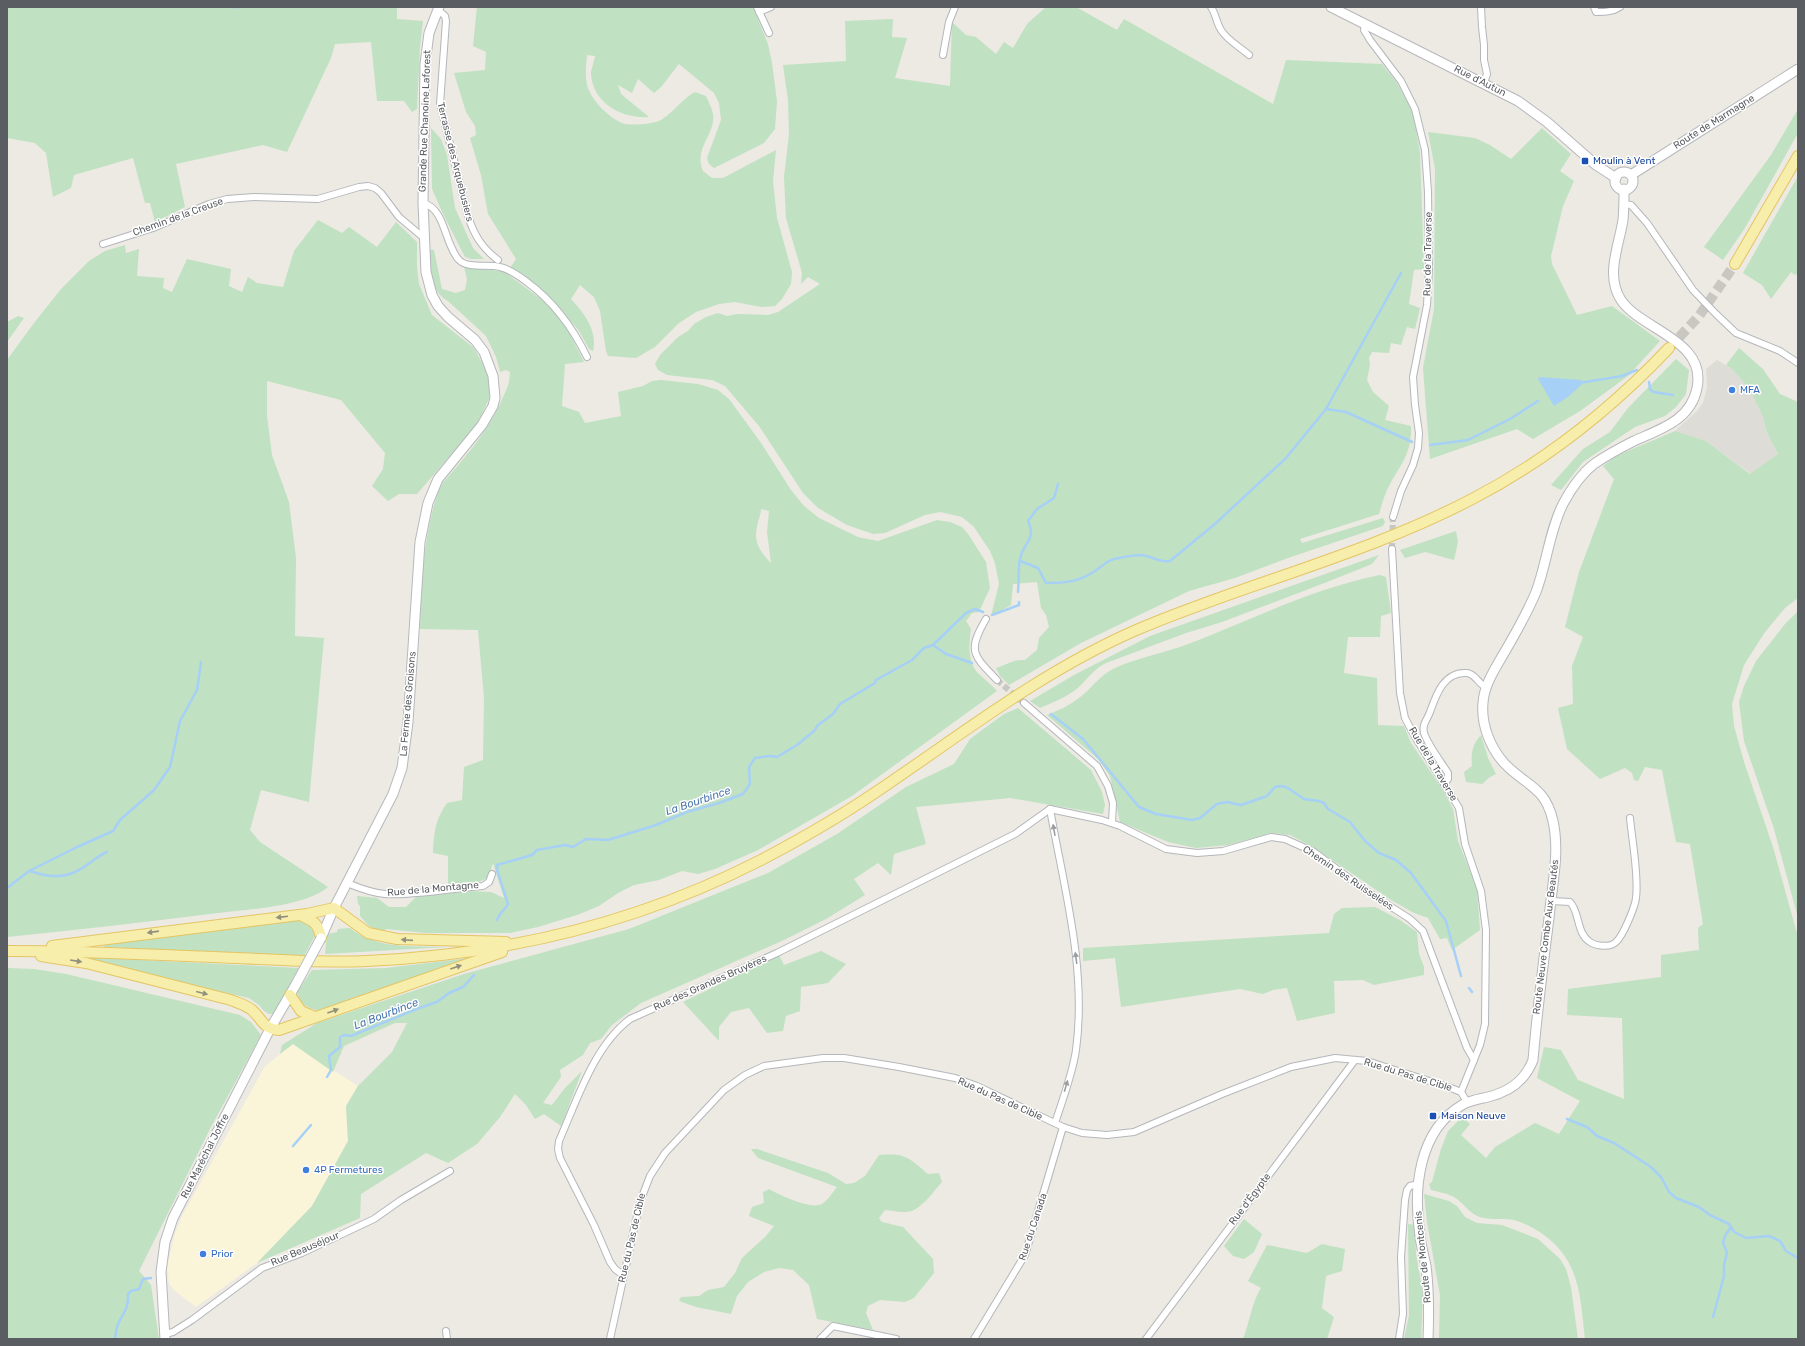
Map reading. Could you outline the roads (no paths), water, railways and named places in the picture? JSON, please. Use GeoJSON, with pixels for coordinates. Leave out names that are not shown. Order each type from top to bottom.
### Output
{"type":"FeatureCollection","features":[{"type":"Feature","properties":{"kind":"main road","name":"Rue d'Autun"},"geometry":{"type":"LineString","coordinates":[[1331,7],[1518,101],[1547,122],[1596,165],[1616,178]]}},
{"type":"Feature","properties":{"kind":"main road","name":"Grande Rue Chanoine Laforest"},"geometry":{"type":"LineString","coordinates":[[415,609],[420,542],[428,503],[438,479],[473,438],[489,415],[493,406],[495,389],[493,376],[484,352],[475,340],[448,317],[438,306],[432,295],[426,272],[423,203],[425,64],[429,33],[439,8]]}},
{"type":"Feature","properties":{"kind":"main road","name":"Route de Marmagne"},"geometry":{"type":"LineString","coordinates":[[1631,176],[1798,69]]}},
{"type":"Feature","properties":{"kind":"main road"},"geometry":{"type":"LineString","coordinates":[[1734,264],[1798,156]]}},
{"type":"Feature","properties":{"kind":"main road"},"geometry":{"type":"LineString","coordinates":[[1624,172],[1631,176],[1632,183],[1629,188],[1624,189],[1617,186],[1616,178],[1619,174],[1624,172]]}},
{"type":"Feature","properties":{"kind":"main road","name":"Route Neuve Combe Aux Beautés"},"geometry":{"type":"LineString","coordinates":[[1469,1101],[1507,1091],[1517,1084],[1529,1070],[1533,1060],[1556,851],[1553,821],[1548,805],[1541,792],[1506,765],[1495,751],[1484,724],[1483,700],[1486,687],[1521,624],[1536,592],[1544,568],[1552,528],[1575,483],[1592,466],[1615,450],[1659,431],[1679,419],[1693,402],[1698,385],[1697,372],[1692,358],[1683,347],[1631,310],[1622,301],[1615,288],[1614,260],[1622,221],[1624,189]]}},
{"type":"Feature","properties":{"kind":"main road"},"geometry":{"type":"LineString","coordinates":[[8,952],[80,951],[295,962],[364,962],[434,956],[530,942],[563,935],[616,919],[716,881],[759,861],[845,812],[998,707],[1044,678],[1093,650],[1136,630],[1187,610],[1364,547],[1422,523],[1474,498],[1513,476],[1550,452],[1588,423],[1623,394],[1669,348]]}},
{"type":"Feature","properties":{"kind":"main road","name":"La Ferme des Groisons"},"geometry":{"type":"LineString","coordinates":[[321,938],[334,908],[393,794],[402,768],[408,722],[415,609]]}},
{"type":"Feature","properties":{"kind":"main road"},"geometry":{"type":"LineString","coordinates":[[8,952],[300,914],[334,908],[368,933],[397,939],[530,942]]}},
{"type":"Feature","properties":{"kind":"main road"},"geometry":{"type":"LineString","coordinates":[[300,914],[313,920],[319,928],[321,938]]}},
{"type":"Feature","properties":{"kind":"main road","name":"Rue Maréchal Joffre"},"geometry":{"type":"LineString","coordinates":[[165,1336],[161,1272],[165,1242],[173,1218],[270,1029],[293,991],[321,938]]}},
{"type":"Feature","properties":{"kind":"main road"},"geometry":{"type":"LineString","coordinates":[[8,952],[86,963],[231,1000],[247,1006],[270,1029],[279,1030],[530,942]]}},
{"type":"Feature","properties":{"kind":"main road"},"geometry":{"type":"LineString","coordinates":[[293,991],[301,1011],[315,1017]]}},
{"type":"Feature","properties":{"kind":"main road","name":"Route de Montcenis"},"geometry":{"type":"LineString","coordinates":[[1428,1339],[1429,1303],[1426,1266],[1420,1236],[1418,1205],[1419,1184],[1427,1146],[1436,1128],[1454,1110],[1469,1101]]}},
{"type":"Feature","properties":{"kind":"street"},"geometry":{"type":"LineString","coordinates":[[769,33],[758,9],[771,7]]}},
{"type":"Feature","properties":{"kind":"street"},"geometry":{"type":"LineString","coordinates":[[943,55],[949,22],[955,7]]}},
{"type":"Feature","properties":{"kind":"street"},"geometry":{"type":"LineString","coordinates":[[1211,7],[1215,12],[1220,28],[1225,35],[1249,55]]}},
{"type":"Feature","properties":{"kind":"street"},"geometry":{"type":"LineString","coordinates":[[1481,7],[1484,60],[1487,74],[1484,83]]}},
{"type":"Feature","properties":{"kind":"street"},"geometry":{"type":"LineString","coordinates":[[1594,7],[1596,12],[1605,12],[1620,7]]}},
{"type":"Feature","properties":{"kind":"street","name":"Terrasse des Arquebusiers"},"geometry":{"type":"LineString","coordinates":[[439,8],[445,16],[446,22],[440,104],[468,216],[474,233],[479,242],[498,260]]}},
{"type":"Feature","properties":{"kind":"street","name":"Rue de la Traverse"},"geometry":{"type":"LineString","coordinates":[[1365,25],[1364,30],[1401,81],[1415,109],[1425,150],[1428,192],[1429,269],[1427,305],[1413,377],[1419,433],[1418,448],[1413,465],[1401,491],[1393,517]]}},
{"type":"Feature","properties":{"kind":"street","name":"Chemin de la Creuse"},"geometry":{"type":"LineString","coordinates":[[103,244],[153,228],[209,204],[227,199],[254,197],[306,200],[318,199],[330,197],[359,187],[368,186],[375,188],[381,193],[399,217],[424,238]]}},
{"type":"Feature","properties":{"kind":"street"},"geometry":{"type":"LineString","coordinates":[[423,203],[432,207],[437,213],[452,249],[459,260],[466,264],[500,267],[527,282],[550,302],[565,319],[575,333],[587,357]]}},
{"type":"Feature","properties":{"kind":"street"},"geometry":{"type":"LineString","coordinates":[[1624,204],[1631,205],[1636,210],[1694,290],[1736,333],[1780,352],[1798,363]]}},
{"type":"Feature","properties":{"kind":"street","name":"Rue de la Traverse"},"geometry":{"type":"LineString","coordinates":[[1392,549],[1400,693],[1405,718],[1459,808],[1465,844],[1481,891],[1486,930],[1484,1036],[1461,1092]]}},
{"type":"Feature","properties":{"kind":"street"},"geometry":{"type":"LineString","coordinates":[[986,618],[976,636],[975,653],[977,659],[997,680]]}},
{"type":"Feature","properties":{"kind":"street"},"geometry":{"type":"LineString","coordinates":[[1444,784],[1448,779],[1448,773],[1425,734],[1423,726],[1437,694],[1446,681],[1457,674],[1468,673],[1474,676],[1483,686],[1486,687]]}},
{"type":"Feature","properties":{"kind":"street"},"geometry":{"type":"LineString","coordinates":[[1024,703],[1097,766],[1108,786],[1113,803],[1112,823]]}},
{"type":"Feature","properties":{"kind":"street"},"geometry":{"type":"LineString","coordinates":[[1050,809],[1067,895],[1080,984],[1076,1051],[1055,1123]]}},
{"type":"Feature","properties":{"kind":"street","name":"Chemin des Ruisselées"},"geometry":{"type":"LineString","coordinates":[[1050,809],[1112,823],[1166,849],[1197,853],[1222,851],[1271,838],[1285,839],[1314,852],[1362,888],[1410,919],[1423,931],[1467,1048],[1474,1060]]}},
{"type":"Feature","properties":{"kind":"street","name":"Rue des Grandes Bruyères"},"geometry":{"type":"LineString","coordinates":[[623,1275],[614,1269],[610,1262],[594,1225],[560,1158],[558,1149],[559,1141],[598,1056],[617,1029],[630,1019],[777,953],[1015,834],[1050,809]]}},
{"type":"Feature","properties":{"kind":"street"},"geometry":{"type":"LineString","coordinates":[[1551,901],[1570,902],[1572,904],[1580,927],[1588,941],[1595,945],[1610,946],[1616,943],[1621,937],[1636,898],[1630,818]]}},
{"type":"Feature","properties":{"kind":"street","name":"Rue de la Montagne"},"geometry":{"type":"LineString","coordinates":[[347,883],[378,893],[411,893],[483,886],[488,882],[492,874]]}},
{"type":"Feature","properties":{"kind":"street","name":"Rue du Pas de Cible"},"geometry":{"type":"LineString","coordinates":[[610,1339],[640,1202],[650,1176],[665,1152],[724,1090],[745,1075],[764,1066],[817,1058],[844,1058],[955,1078],[977,1086],[1063,1127],[1082,1133],[1101,1135],[1134,1132],[1222,1094],[1291,1067],[1335,1058],[1367,1061],[1461,1092],[1469,1101]]}},
{"type":"Feature","properties":{"kind":"street","name":"Rue d'Égypte"},"geometry":{"type":"LineString","coordinates":[[1146,1339],[1355,1060]]}},
{"type":"Feature","properties":{"kind":"street","name":"Rue du Canada"},"geometry":{"type":"LineString","coordinates":[[974,1339],[1025,1255],[1063,1127]]}},
{"type":"Feature","properties":{"kind":"street","name":"Rue Beauséjour"},"geometry":{"type":"LineString","coordinates":[[165,1336],[192,1320],[262,1268],[302,1252],[374,1219],[401,1200],[450,1171]]}},
{"type":"Feature","properties":{"kind":"street"},"geometry":{"type":"LineString","coordinates":[[1399,1339],[1404,1314],[1402,1256],[1405,1200],[1407,1190],[1410,1186],[1419,1184]]}},
{"type":"Feature","properties":{"kind":"street"},"geometry":{"type":"LineString","coordinates":[[820,1339],[833,1326],[896,1339]]}},
{"type":"Feature","properties":{"kind":"street"},"geometry":{"type":"LineString","coordinates":[[446,1331],[447,1339]]}},
{"type":"Feature","properties":{"kind":"water"},"geometry":{"type":"Polygon","coordinates":[[[1539,377],[1581,380],[1582,384],[1568,397],[1554,406],[1538,379],[1539,377]]]}},
{"type":"Feature","properties":{"kind":"waterway"},"geometry":{"type":"LineString","coordinates":[[230,7],[241,7]]}},
{"type":"Feature","properties":{"kind":"waterway"},"geometry":{"type":"LineString","coordinates":[[1020,561],[1038,568],[1046,583],[1066,582],[1083,578],[1109,561],[1123,557],[1140,555],[1162,561],[1170,561],[1216,523],[1286,458],[1326,409],[1401,273]]}},
{"type":"Feature","properties":{"kind":"waterway"},"geometry":{"type":"LineString","coordinates":[[1579,383],[1622,376],[1637,370]]}},
{"type":"Feature","properties":{"kind":"waterway"},"geometry":{"type":"LineString","coordinates":[[1649,382],[1650,389],[1653,392],[1673,395]]}},
{"type":"Feature","properties":{"kind":"waterway"},"geometry":{"type":"LineString","coordinates":[[1430,445],[1468,440],[1510,419],[1538,401]]}},
{"type":"Feature","properties":{"kind":"waterway"},"geometry":{"type":"LineString","coordinates":[[1326,409],[1346,412],[1412,442]]}},
{"type":"Feature","properties":{"kind":"waterway"},"geometry":{"type":"LineString","coordinates":[[1018,592],[1020,559],[1031,532],[1028,521],[1037,509],[1054,498],[1058,484]]}},
{"type":"Feature","properties":{"kind":"waterway"},"geometry":{"type":"LineString","coordinates":[[992,615],[1019,605],[1019,602]]}},
{"type":"Feature","properties":{"kind":"waterway","name":"La Bourbince"},"geometry":{"type":"LineString","coordinates":[[497,920],[508,904],[497,870],[497,865],[532,855],[537,850],[565,845],[573,847],[586,839],[608,840],[656,825],[687,812],[719,803],[743,794],[750,784],[749,767],[755,758],[769,756],[777,757],[797,745],[814,731],[818,725],[833,714],[840,704],[875,683],[876,680],[912,660],[924,648],[933,645],[966,613],[975,609],[983,612]]}},
{"type":"Feature","properties":{"kind":"waterway"},"geometry":{"type":"LineString","coordinates":[[933,645],[946,654],[972,663]]}},
{"type":"Feature","properties":{"kind":"waterway"},"geometry":{"type":"LineString","coordinates":[[7,888],[29,871],[113,831],[120,820],[154,790],[170,767],[180,721],[197,690],[201,662]]}},
{"type":"Feature","properties":{"kind":"waterway"},"geometry":{"type":"LineString","coordinates":[[1051,714],[1083,739],[1139,807],[1156,814],[1192,820],[1200,818],[1217,804],[1227,802],[1241,805],[1267,796],[1275,787],[1282,786],[1288,788],[1304,799],[1324,803],[1328,809],[1350,822],[1365,841],[1379,853],[1396,860],[1411,873],[1446,921],[1461,976]]}},
{"type":"Feature","properties":{"kind":"waterway"},"geometry":{"type":"LineString","coordinates":[[30,871],[52,876],[63,876],[79,870],[107,852]]}},
{"type":"Feature","properties":{"kind":"waterway","name":"La Bourbince"},"geometry":{"type":"LineString","coordinates":[[327,1077],[331,1070],[329,1056],[340,1047],[340,1037],[344,1035],[351,1036],[437,1002],[449,993],[463,987],[474,975]]}},
{"type":"Feature","properties":{"kind":"waterway"},"geometry":{"type":"LineString","coordinates":[[1469,988],[1472,992]]}},
{"type":"Feature","properties":{"kind":"waterway"},"geometry":{"type":"LineString","coordinates":[[1567,1119],[1587,1127],[1597,1136],[1614,1143],[1651,1167],[1661,1177],[1669,1192],[1676,1198],[1699,1207],[1710,1215],[1729,1224],[1734,1232],[1746,1238],[1769,1236],[1780,1241],[1786,1251],[1798,1258]]}},
{"type":"Feature","properties":{"kind":"waterway","name":"La Bourbince"},"geometry":{"type":"LineString","coordinates":[[293,1146],[311,1125]]}},
{"type":"Feature","properties":{"kind":"waterway"},"geometry":{"type":"LineString","coordinates":[[1713,1317],[1724,1276],[1724,1265],[1727,1253],[1723,1242],[1731,1227]]}},
{"type":"Feature","properties":{"kind":"waterway","name":"La Bourbince"},"geometry":{"type":"LineString","coordinates":[[115,1339],[117,1326],[127,1306],[128,1294],[131,1291],[139,1289],[143,1279],[151,1278]]}},
{"type":"Feature","properties":{"kind":"tunnel"},"geometry":{"type":"LineString","coordinates":[[1669,348],[1699,316],[1735,264]]}},
{"type":"Feature","properties":{"kind":"tunnel"},"geometry":{"type":"LineString","coordinates":[[1392,549],[1393,517]]}},
{"type":"Feature","properties":{"kind":"tunnel"},"geometry":{"type":"LineString","coordinates":[[997,680],[1024,703]]}},
{"type":"Feature","properties":{"kind":"place","name":"Moulin à Vent"},"geometry":{"type":"Point","coordinates":[1585,161]}},
{"type":"Feature","properties":{"kind":"place","name":"MFA"},"geometry":{"type":"Point","coordinates":[1732,390]}},
{"type":"Feature","properties":{"kind":"place","name":"Maison Neuve"},"geometry":{"type":"Point","coordinates":[1433,1116]}},
{"type":"Feature","properties":{"kind":"place","name":"4P Fermetures"},"geometry":{"type":"Point","coordinates":[306,1170]}},
{"type":"Feature","properties":{"kind":"place","name":"Prior"},"geometry":{"type":"Point","coordinates":[203,1254]}}]}
